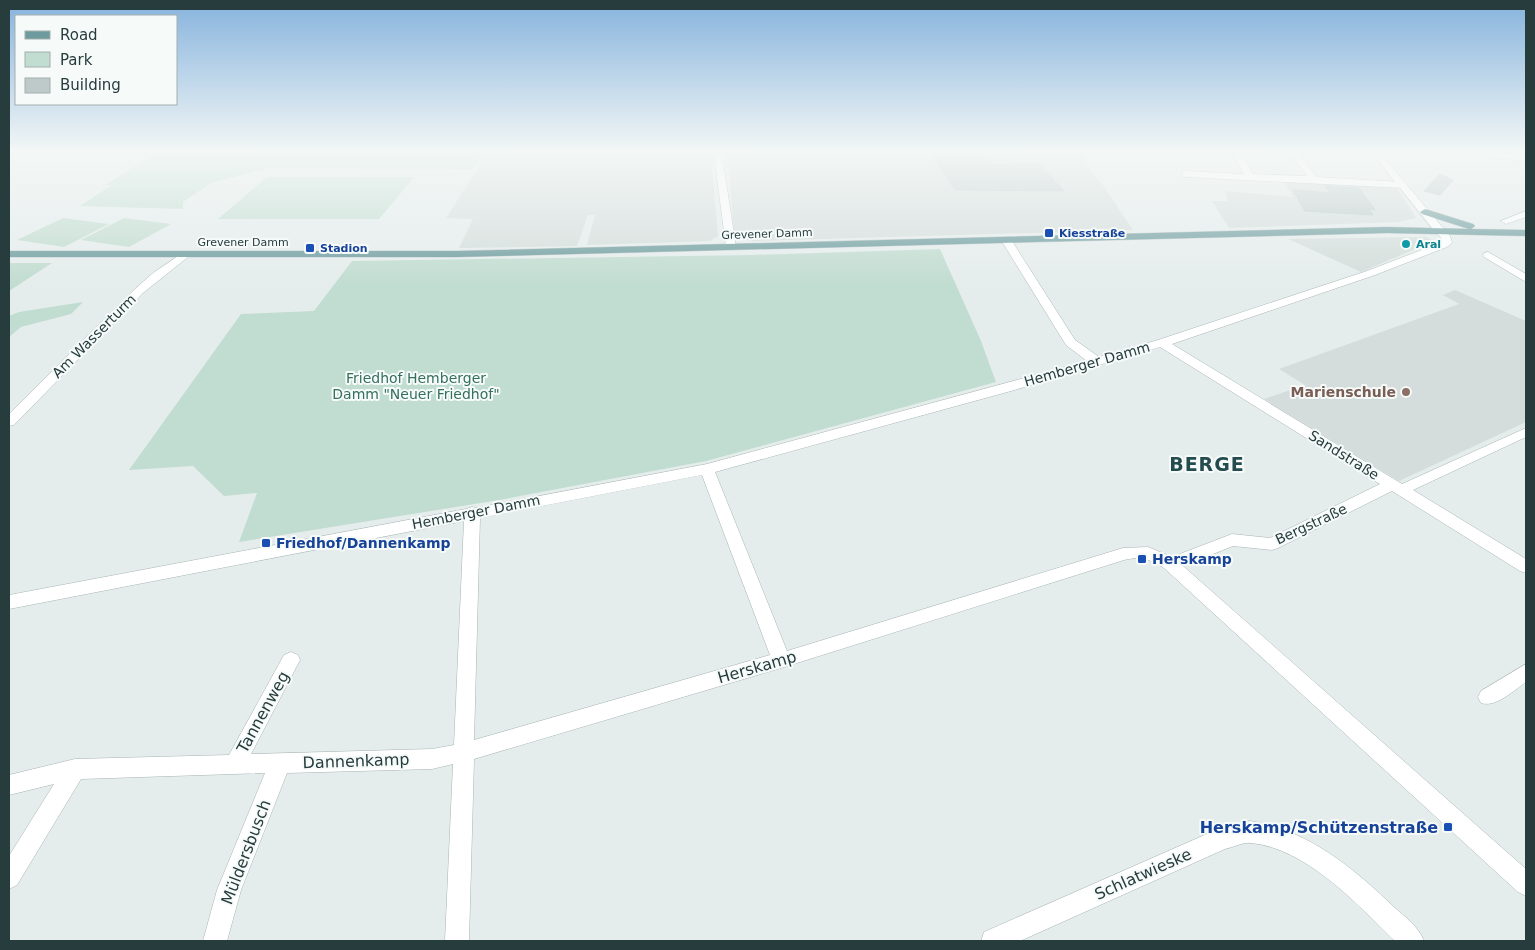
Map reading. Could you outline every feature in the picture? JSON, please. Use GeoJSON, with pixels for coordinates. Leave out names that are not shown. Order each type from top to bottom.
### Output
{"type":"FeatureCollection","features":[{"type":"Feature","properties":{"kind":"main road"},"geometry":{"type":"LineString","coordinates":[[1426,212],[1498,232]]}},
{"type":"Feature","properties":{"kind":"main road","name":"Grevener Damm"},"geometry":{"type":"LineString","coordinates":[[9,254],[457,254],[1387,230],[1526,233]]}},
{"type":"Feature","properties":{"kind":"street"},"geometry":{"type":"LineString","coordinates":[[724,197],[731,247]]}},
{"type":"Feature","properties":{"kind":"street"},"geometry":{"type":"LineString","coordinates":[[1414,197],[1440,231]]}},
{"type":"Feature","properties":{"kind":"street"},"geometry":{"type":"LineString","coordinates":[[1506,221],[1526,214]]}},
{"type":"Feature","properties":{"kind":"street","name":"Hemberger Damm"},"geometry":{"type":"LineString","coordinates":[[9,602],[472,512],[707,469],[1162,343],[1371,273],[1443,245],[1447,243],[1446,237],[1440,231]]}},
{"type":"Feature","properties":{"kind":"street"},"geometry":{"type":"LineString","coordinates":[[1006,240],[1070,342],[1097,362]]}},
{"type":"Feature","properties":{"kind":"street","name":"Am Wasserturm"},"geometry":{"type":"LineString","coordinates":[[9,422],[138,292],[184,255]]}},
{"type":"Feature","properties":{"kind":"street"},"geometry":{"type":"LineString","coordinates":[[1488,255],[1526,279]]}},
{"type":"Feature","properties":{"kind":"street","name":"Sandstraße"},"geometry":{"type":"LineString","coordinates":[[1162,343],[1526,567]]}},
{"type":"Feature","properties":{"kind":"street","name":"Bergstraße"},"geometry":{"type":"LineString","coordinates":[[1170,564],[1232,540],[1272,544],[1526,432]]}},
{"type":"Feature","properties":{"kind":"street"},"geometry":{"type":"LineString","coordinates":[[707,469],[781,660]]}},
{"type":"Feature","properties":{"kind":"street"},"geometry":{"type":"LineString","coordinates":[[457,941],[472,512]]}},
{"type":"Feature","properties":{"kind":"street","name":"Herskamp"},"geometry":{"type":"LineString","coordinates":[[465,752],[781,660],[1134,551],[1154,554],[1170,564],[1526,884]]}},
{"type":"Feature","properties":{"kind":"street","name":"Tannenweg"},"geometry":{"type":"LineString","coordinates":[[235,764],[291,660]]}},
{"type":"Feature","properties":{"kind":"street"},"geometry":{"type":"LineString","coordinates":[[1488,697],[1526,672]]}},
{"type":"Feature","properties":{"kind":"street","name":"Dannenkamp"},"geometry":{"type":"LineString","coordinates":[[9,785],[74,769],[432,759],[465,752]]}},
{"type":"Feature","properties":{"kind":"street","name":"Müldersbusch"},"geometry":{"type":"LineString","coordinates":[[216,941],[229,890],[280,763]]}},
{"type":"Feature","properties":{"kind":"street"},"geometry":{"type":"LineString","coordinates":[[9,877],[74,769]]}},
{"type":"Feature","properties":{"kind":"street","name":"Schlatwieske"},"geometry":{"type":"LineString","coordinates":[[994,941],[1224,838],[1250,832],[1285,840],[1327,865],[1360,891],[1412,941]]}},
{"type":"Feature","properties":{"kind":"shaded area"},"geometry":{"type":"Polygon","coordinates":[[[459,197],[715,197],[718,236],[710,241],[587,245],[595,215],[588,215],[577,246],[459,248],[473,219],[446,218],[459,197]]]}},
{"type":"Feature","properties":{"kind":"shaded area"},"geometry":{"type":"Polygon","coordinates":[[[731,197],[1111,197],[1133,230],[752,241],[740,238],[734,232],[731,197]]]}},
{"type":"Feature","properties":{"kind":"shaded area"},"geometry":{"type":"Polygon","coordinates":[[[1227,197],[1403,197],[1416,218],[1398,222],[1229,228],[1212,201],[1228,201],[1227,197]]]}},
{"type":"Feature","properties":{"kind":"shaded area"},"geometry":{"type":"Polygon","coordinates":[[[1426,237],[1434,241],[1361,272],[1288,239],[1426,237]]]}},
{"type":"Feature","properties":{"kind":"shaded area","name":"Marienschule"},"geometry":{"type":"Polygon","coordinates":[[[1455,290],[1526,321],[1526,422],[1399,481],[1264,399],[1305,385],[1279,369],[1459,304],[1443,295],[1455,290]]]}},
{"type":"Feature","properties":{"kind":"green space"},"geometry":{"type":"Polygon","coordinates":[[[93,197],[190,197],[183,202],[183,209],[80,206],[93,197]]]}},
{"type":"Feature","properties":{"kind":"green space"},"geometry":{"type":"Polygon","coordinates":[[[243,197],[397,197],[379,219],[218,219],[243,197]]]}},
{"type":"Feature","properties":{"kind":"green space"},"geometry":{"type":"Polygon","coordinates":[[[63,218],[109,224],[64,247],[17,240],[63,218]]]}},
{"type":"Feature","properties":{"kind":"green space"},"geometry":{"type":"Polygon","coordinates":[[[124,218],[171,224],[129,247],[81,240],[124,218]]]}},
{"type":"Feature","properties":{"kind":"green space","name":"Friedhof Hemberger Damm \"Neuer Friedhof\""},"geometry":{"type":"Polygon","coordinates":[[[940,249],[981,341],[996,382],[706,461],[499,500],[239,542],[257,493],[224,496],[193,466],[129,470],[241,314],[314,311],[352,261],[751,255],[940,249]]]}},
{"type":"Feature","properties":{"kind":"green space"},"geometry":{"type":"Polygon","coordinates":[[[9,263],[52,263],[9,291],[9,263]]]}},
{"type":"Feature","properties":{"kind":"green space"},"geometry":{"type":"Polygon","coordinates":[[[83,302],[71,314],[21,327],[9,337],[9,316],[19,312],[83,302]]]}},
{"type":"Feature","properties":{"kind":"building"},"geometry":{"type":"Polygon","coordinates":[[[1297,197],[1366,197],[1375,210],[1369,209],[1373,215],[1305,211],[1297,197]]]}},
{"type":"Feature","properties":{"kind":"place","name":"Kiesstraße"},"geometry":{"type":"Point","coordinates":[1049,233]}},
{"type":"Feature","properties":{"kind":"place","name":"Aral"},"geometry":{"type":"Point","coordinates":[1406,244]}},
{"type":"Feature","properties":{"kind":"place","name":"Stadion"},"geometry":{"type":"Point","coordinates":[310,248]}},
{"type":"Feature","properties":{"kind":"place","name":"Marienschule"},"geometry":{"type":"Point","coordinates":[1406,392]}},
{"type":"Feature","properties":{"kind":"place","name":"Friedhof/Dannenkamp"},"geometry":{"type":"Point","coordinates":[266,543]}},
{"type":"Feature","properties":{"kind":"place","name":"Herskamp"},"geometry":{"type":"Point","coordinates":[1142,559]}},
{"type":"Feature","properties":{"kind":"place","name":"Herskamp/Schützenstraße"},"geometry":{"type":"Point","coordinates":[1448,827]}},
{"type":"Feature","properties":{"kind":"district","name":"BERGE"},"geometry":{"type":"Point","coordinates":[1207,464]}}]}
